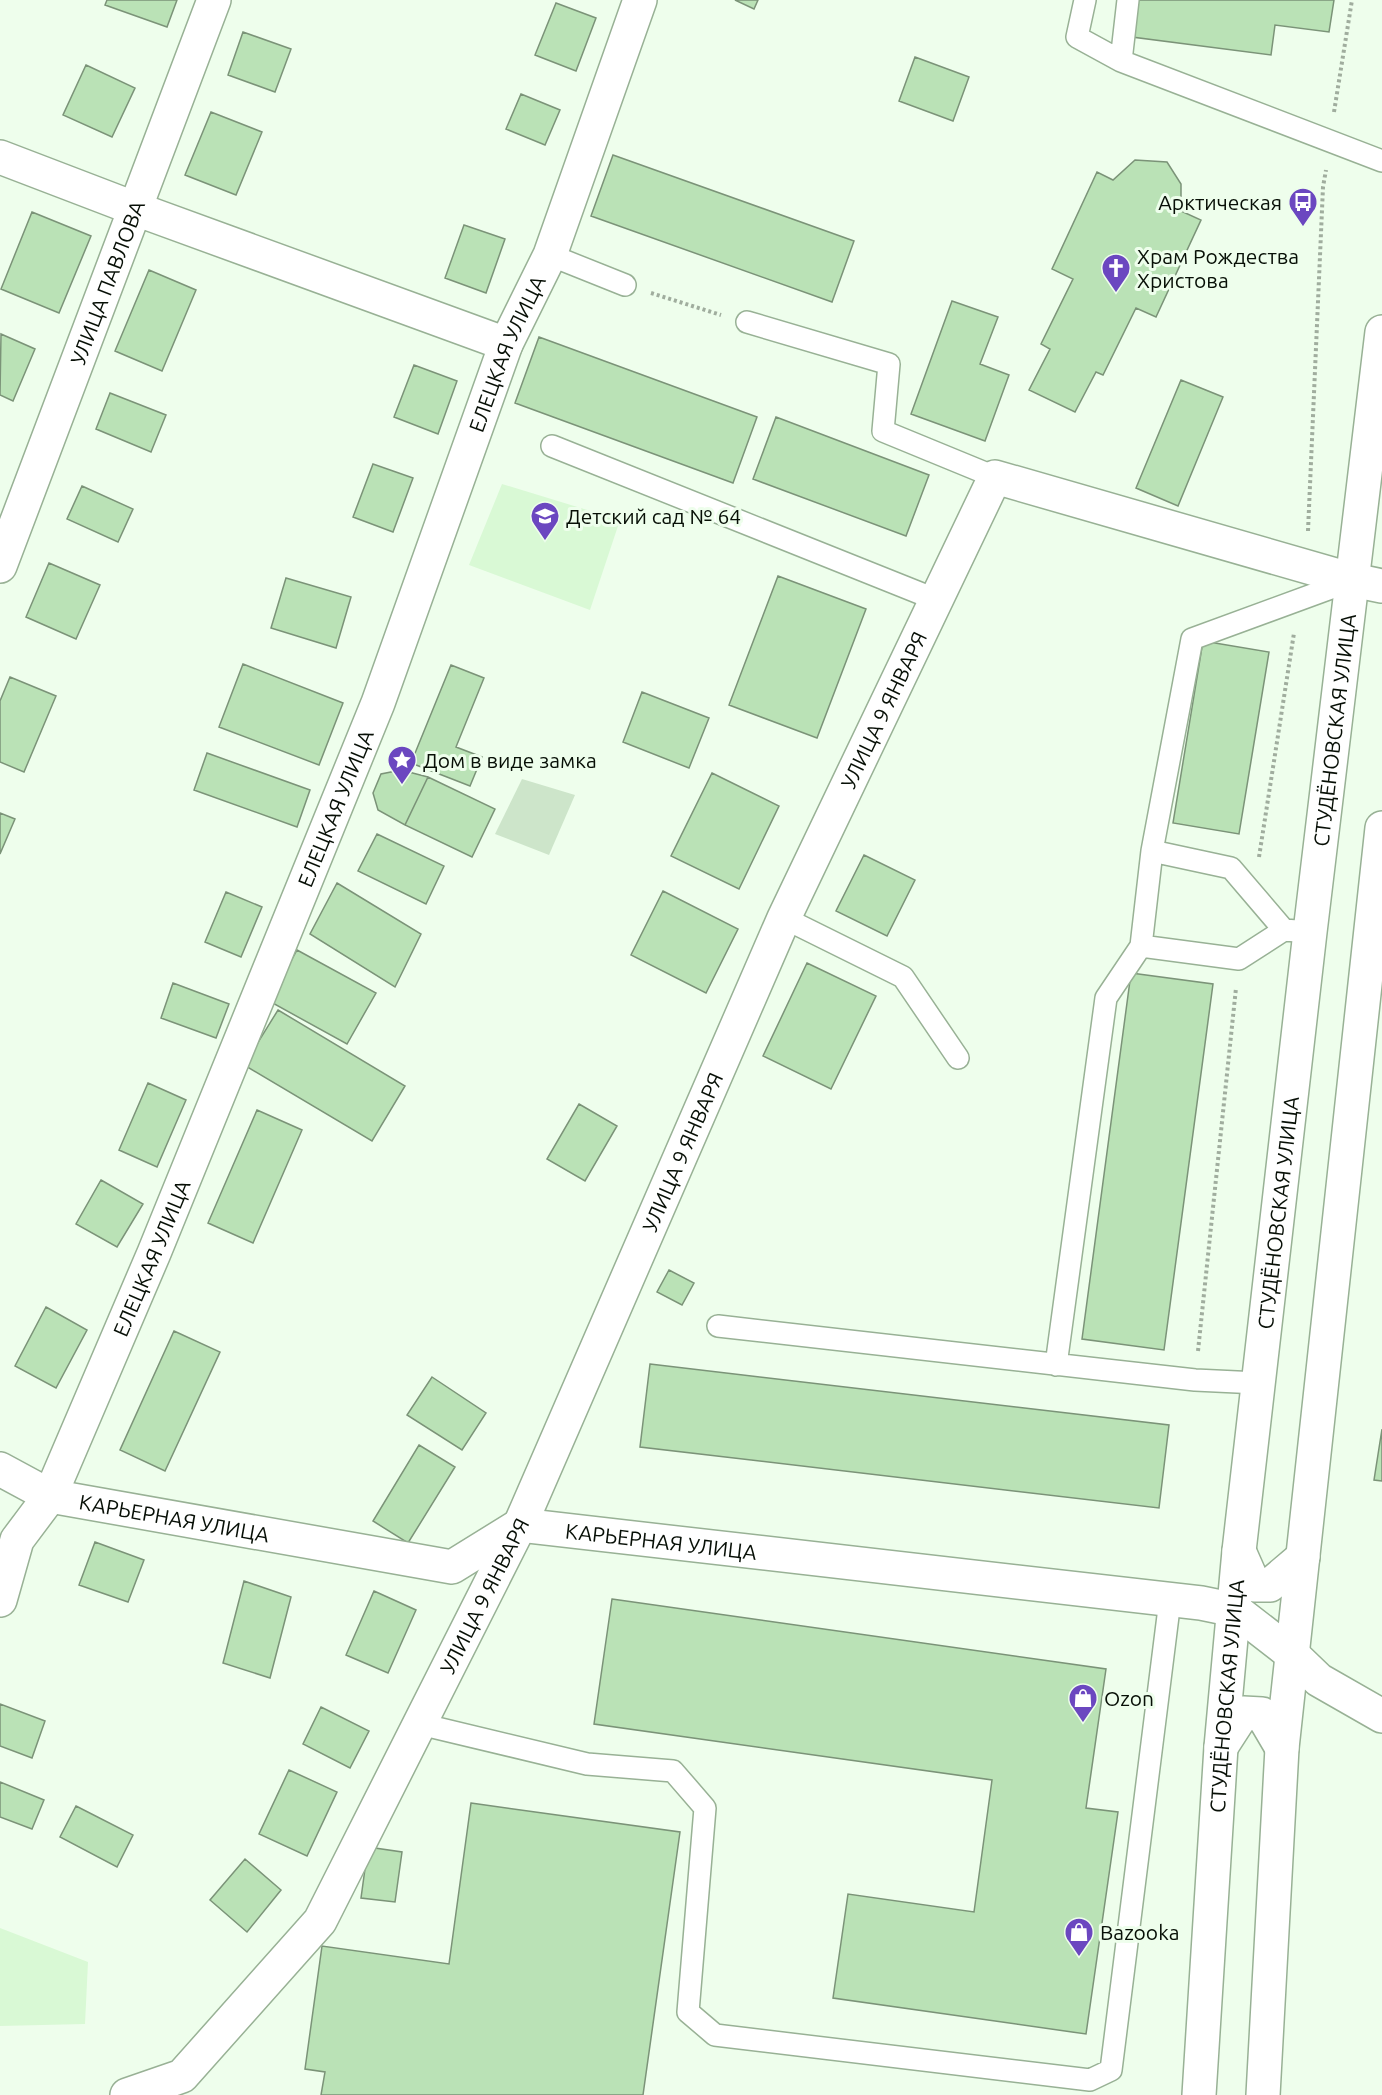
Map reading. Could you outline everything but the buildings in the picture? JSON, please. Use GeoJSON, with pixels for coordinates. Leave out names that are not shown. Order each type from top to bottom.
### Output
{"type":"FeatureCollection","features":[{"type":"Feature","properties":{"kind":"street","name":"УЛИЦА ПАВЛОВА"},"geometry":{"type":"LineString","coordinates":[[0,566],[214,0]]}},
{"type":"Feature","properties":{"kind":"street","name":"ЕЛЕЦКАЯ УЛИЦА"},"geometry":{"type":"LineString","coordinates":[[0,1600],[17,1540],[50,1496],[154,1253],[378,703],[506,344],[550,255],[640,0]]}},
{"type":"Feature","properties":{"kind":"street"},"geometry":{"type":"LineString","coordinates":[[0,157],[506,344]]}},
{"type":"Feature","properties":{"kind":"street","name":"СТУДЁНОВСКАЯ УЛИЦА"},"geometry":{"type":"LineString","coordinates":[[1199,2095],[1221,1747],[1239,1551],[1258,1383],[1297,931],[1368,583],[1382,332]]}},
{"type":"Feature","properties":{"kind":"street"},"geometry":{"type":"LineString","coordinates":[[995,477],[1368,583]]}},
{"type":"Feature","properties":{"kind":"street","name":"УЛИЦА 9 ЯНВАРЯ"},"geometry":{"type":"LineString","coordinates":[[127,2095],[182,2076],[320,1921],[520,1525],[784,918],[995,477]]}},
{"type":"Feature","properties":{"kind":"street"},"geometry":{"type":"LineString","coordinates":[[1263,2095],[1282,1748],[1382,828]]}},
{"type":"Feature","properties":{"kind":"street","name":"КАРЬЕРНАЯ УЛИЦА"},"geometry":{"type":"LineString","coordinates":[[0,1469],[50,1496],[453,1567],[520,1525],[1170,1600],[1234,1610],[1293,1655],[1319,1680],[1382,1716]]}},
{"type":"Feature","properties":{"kind":"street"},"geometry":{"type":"LineString","coordinates":[[1239,1551],[1254,1585],[1270,1585],[1303,1557]]}},
{"type":"Feature","properties":{"kind":"street"},"geometry":{"type":"LineString","coordinates":[[1221,1747],[1243,1713],[1262,1714],[1282,1748]]}},
{"type":"Feature","properties":{"kind":"lane"},"geometry":{"type":"LineString","coordinates":[[1085,0],[1077,37],[1121,61],[1382,160]]}},
{"type":"Feature","properties":{"kind":"lane"},"geometry":{"type":"LineString","coordinates":[[1121,61],[1128,0]]}},
{"type":"Feature","properties":{"kind":"lane"},"geometry":{"type":"LineString","coordinates":[[550,255],[625,285]]}},
{"type":"Feature","properties":{"kind":"lane"},"geometry":{"type":"LineString","coordinates":[[747,322],[889,364],[883,431],[995,477]]}},
{"type":"Feature","properties":{"kind":"lane"},"geometry":{"type":"LineString","coordinates":[[552,446],[937,600]]}},
{"type":"Feature","properties":{"kind":"lane"},"geometry":{"type":"LineString","coordinates":[[1056,1365],[1106,998],[1141,946],[1152,851],[1192,639],[1368,583]]}},
{"type":"Feature","properties":{"kind":"lane"},"geometry":{"type":"LineString","coordinates":[[1141,946],[1239,959],[1297,931],[1231,868],[1152,851]]}},
{"type":"Feature","properties":{"kind":"lane"},"geometry":{"type":"LineString","coordinates":[[784,918],[903,977],[958,1058]]}},
{"type":"Feature","properties":{"kind":"lane"},"geometry":{"type":"LineString","coordinates":[[718,1326],[1195,1380],[1258,1383]]}},
{"type":"Feature","properties":{"kind":"lane"},"geometry":{"type":"LineString","coordinates":[[420,1724],[587,1764],[673,1771],[705,1808],[688,2012],[715,2035],[1090,2080],[1111,2070],[1170,1600]]}},
{"type":"Feature","properties":{"kind":"path"},"geometry":{"type":"LineString","coordinates":[[1323,187],[1352,0]]}},
{"type":"Feature","properties":{"kind":"path"},"geometry":{"type":"LineString","coordinates":[[625,285],[747,322]]}},
{"type":"Feature","properties":{"kind":"path"},"geometry":{"type":"LineString","coordinates":[[1195,1380],[1239,959]]}},
{"type":"Feature","properties":{"kind":"shaded area","name":"Детский сад № 64"},"geometry":{"type":"Polygon","coordinates":[[[502,484],[620,520],[590,610],[469,565],[502,484]]]}},
{"type":"Feature","properties":{"kind":"shaded area"},"geometry":{"type":"Polygon","coordinates":[[[522,779],[575,795],[549,855],[495,834],[522,779]]]}},
{"type":"Feature","properties":{"kind":"shaded area"},"geometry":{"type":"Polygon","coordinates":[[[0,1928],[88,1962],[85,2024],[0,2026],[0,1928]]]}},
{"type":"Feature","properties":{"kind":"place","name":"Арктическая"},"geometry":{"type":"Point","coordinates":[1303,228]}},
{"type":"Feature","properties":{"kind":"place","name":"Храм Рождества Христова"},"geometry":{"type":"Point","coordinates":[1116,294]}},
{"type":"Feature","properties":{"kind":"place","name":"Детский сад № 64"},"geometry":{"type":"Point","coordinates":[545,542]}},
{"type":"Feature","properties":{"kind":"place","name":"Дом в виде замка"},"geometry":{"type":"Point","coordinates":[402,786]}},
{"type":"Feature","properties":{"kind":"place","name":"Ozon"},"geometry":{"type":"Point","coordinates":[1083,1724]}},
{"type":"Feature","properties":{"kind":"place","name":"Bazooka"},"geometry":{"type":"Point","coordinates":[1079,1958]}}]}
